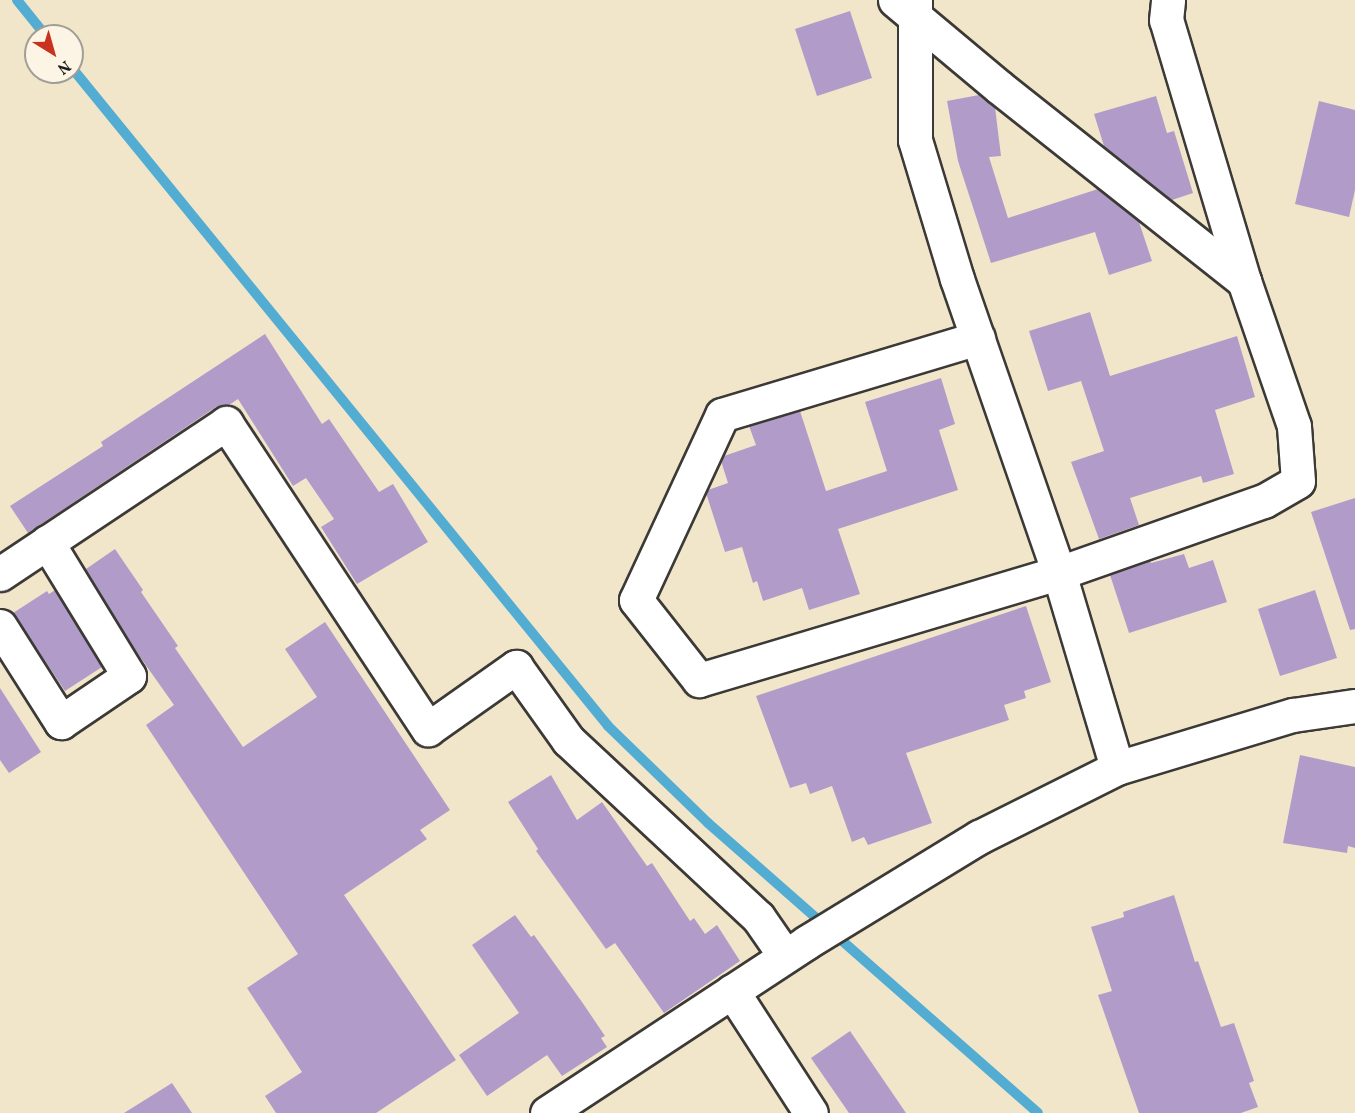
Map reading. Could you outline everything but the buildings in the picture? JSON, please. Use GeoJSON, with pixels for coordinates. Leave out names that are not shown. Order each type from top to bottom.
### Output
{"type":"FeatureCollection","features":[{"type":"Feature","properties":{"kind":"street"},"geometry":{"type":"LineString","coordinates":[[978,338],[722,415],[636,600],[699,680],[1059,573],[1264,501],[1298,481],[1294,426],[1244,281],[1166,20],[1168,0]]}},
{"type":"Feature","properties":{"kind":"street"},"geometry":{"type":"LineString","coordinates":[[908,5],[999,87],[1244,281]]}},
{"type":"Feature","properties":{"kind":"street"},"geometry":{"type":"LineString","coordinates":[[908,5],[915,140],[978,338],[1059,573],[1117,768]]}},
{"type":"Feature","properties":{"kind":"street"},"geometry":{"type":"LineString","coordinates":[[0,574],[226,423],[428,729],[516,668],[568,740],[796,949]]}},
{"type":"Feature","properties":{"kind":"street"},"geometry":{"type":"LineString","coordinates":[[0,626],[61,722],[129,676],[47,542]]}},
{"type":"Feature","properties":{"kind":"street"},"geometry":{"type":"LineString","coordinates":[[547,1113],[796,949],[979,837],[1117,768],[1293,716],[1355,706]]}},
{"type":"Feature","properties":{"kind":"street"},"geometry":{"type":"LineString","coordinates":[[732,991],[811,1113]]}},
{"type":"Feature","properties":{"kind":"waterway"},"geometry":{"type":"LineString","coordinates":[[17,0],[36,24]]}},
{"type":"Feature","properties":{"kind":"waterway"},"geometry":{"type":"LineString","coordinates":[[84,83],[608,726],[708,823],[1038,1113]]}}]}
